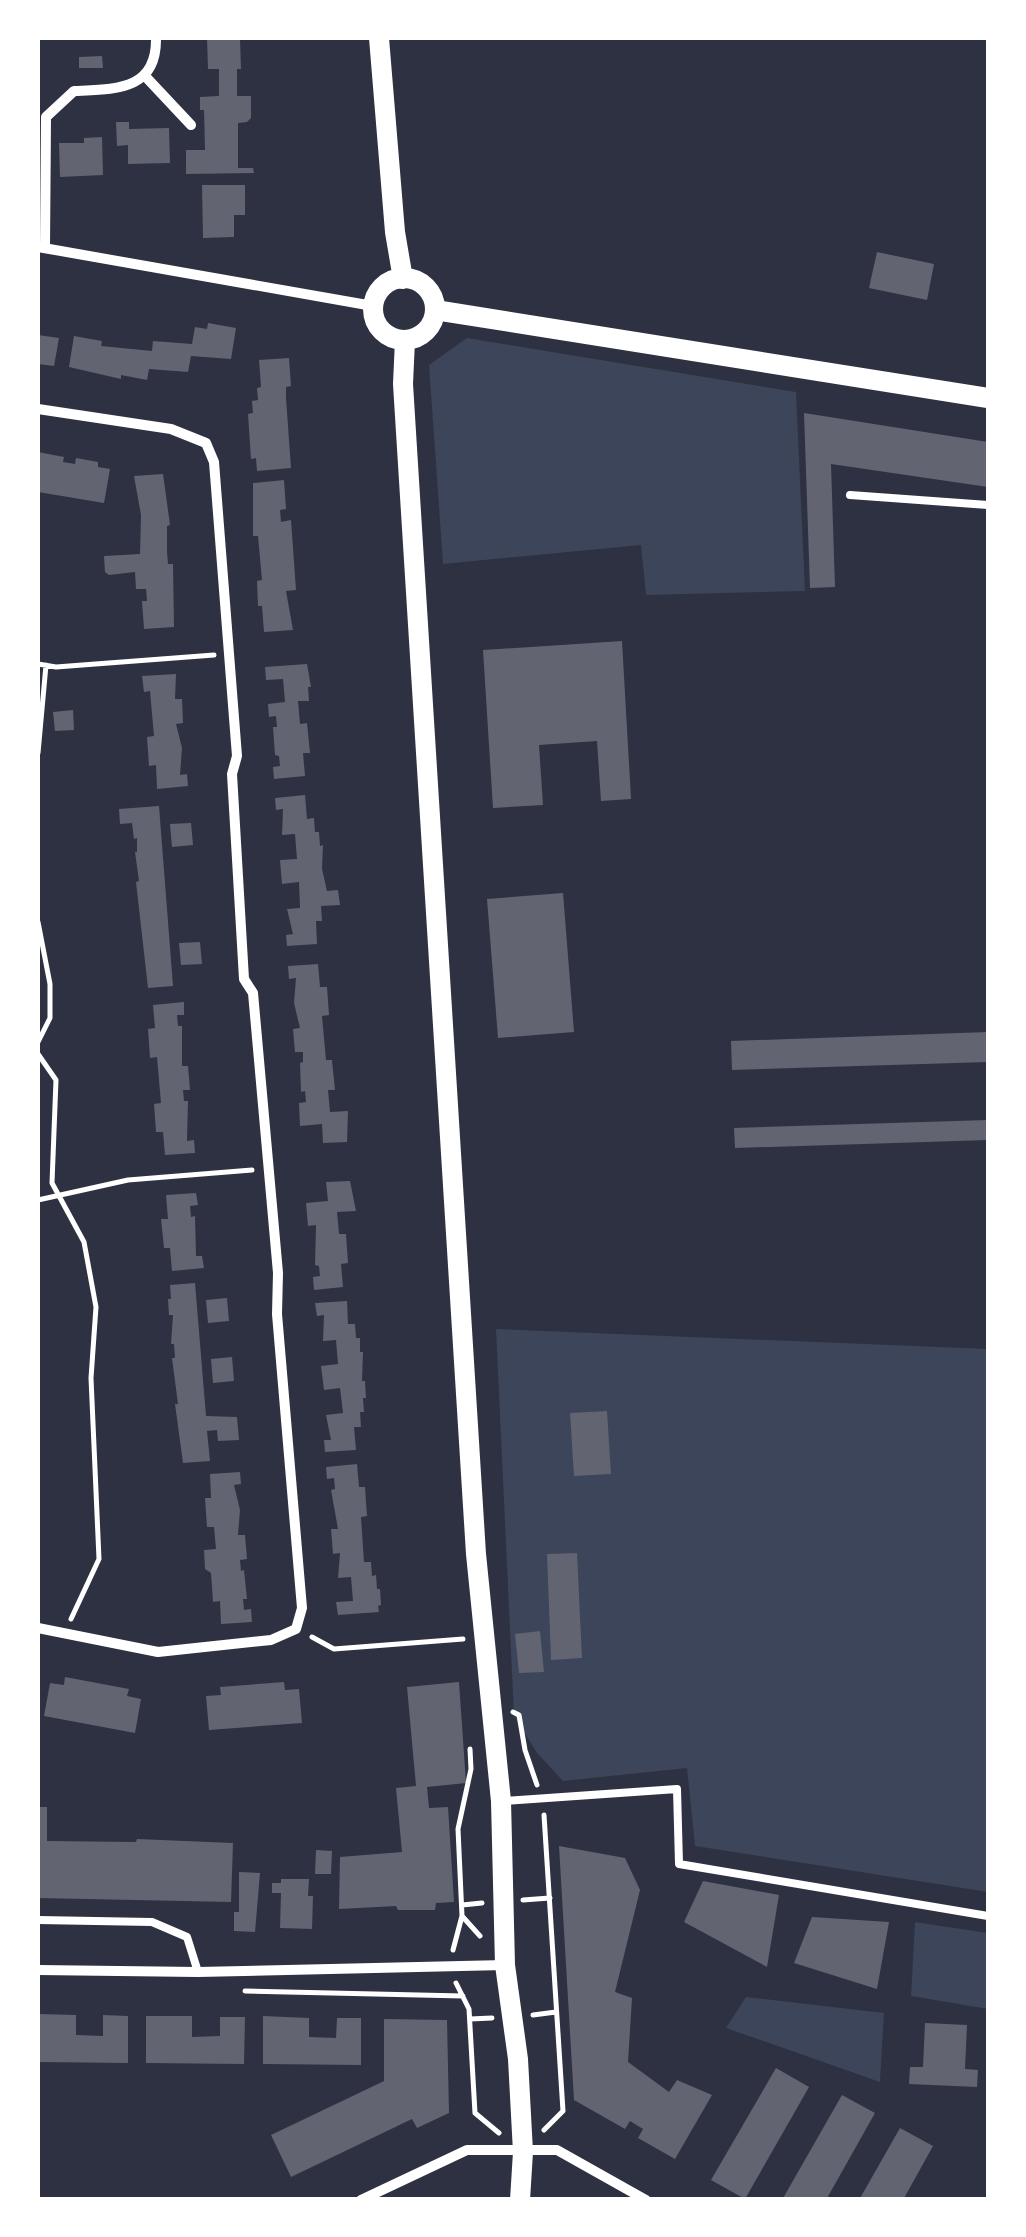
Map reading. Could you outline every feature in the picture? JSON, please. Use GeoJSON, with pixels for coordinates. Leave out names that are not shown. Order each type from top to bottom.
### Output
{"type":"FeatureCollection","features":[{"type":"Feature","properties":{"kind":"main road"},"geometry":{"type":"LineString","coordinates":[[379,38],[395,232],[403,279]]}},
{"type":"Feature","properties":{"kind":"main road"},"geometry":{"type":"LineString","coordinates":[[403,279],[428,289],[435,310],[424,333],[405,340],[385,334],[374,316],[383,287],[403,279]]}},
{"type":"Feature","properties":{"kind":"main road"},"geometry":{"type":"LineString","coordinates":[[435,310],[988,398]]}},
{"type":"Feature","properties":{"kind":"main road"},"geometry":{"type":"LineString","coordinates":[[405,340],[404,384],[476,1554],[501,1801],[506,1965],[518,2059],[523,2152],[520,2200]]}},
{"type":"Feature","properties":{"kind":"street"},"geometry":{"type":"LineString","coordinates":[[156,38],[156,55],[144,76],[122,89],[74,91],[46,117],[41,247],[374,306]]}},
{"type":"Feature","properties":{"kind":"street"},"geometry":{"type":"LineString","coordinates":[[144,76],[191,125]]}},
{"type":"Feature","properties":{"kind":"street"},"geometry":{"type":"LineString","coordinates":[[38,409],[171,428],[206,443],[214,462],[237,756],[232,774],[244,979],[253,993],[302,1608],[296,1629],[271,1640],[158,1652],[38,1628]]}},
{"type":"Feature","properties":{"kind":"street"},"geometry":{"type":"LineString","coordinates":[[38,1970],[198,1972],[506,1965]]}},
{"type":"Feature","properties":{"kind":"street"},"geometry":{"type":"LineString","coordinates":[[361,2200],[468,2150],[557,2150],[646,2200]]}},
{"type":"Feature","properties":{"kind":"lane"},"geometry":{"type":"LineString","coordinates":[[850,495],[988,505]]}},
{"type":"Feature","properties":{"kind":"lane"},"geometry":{"type":"LineString","coordinates":[[501,1801],[677,1789],[678,1864],[988,1916]]}},
{"type":"Feature","properties":{"kind":"lane"},"geometry":{"type":"LineString","coordinates":[[38,1920],[152,1922],[186,1937],[198,1972]]}},
{"type":"Feature","properties":{"kind":"path"},"geometry":{"type":"LineString","coordinates":[[38,664],[229,654]]}},
{"type":"Feature","properties":{"kind":"path"},"geometry":{"type":"LineString","coordinates":[[38,753],[46,665]]}},
{"type":"Feature","properties":{"kind":"path"},"geometry":{"type":"LineString","coordinates":[[38,922],[50,984],[50,1018],[38,1042]]}},
{"type":"Feature","properties":{"kind":"path"},"geometry":{"type":"LineString","coordinates":[[38,1054],[56,1080],[52,1183],[84,1242],[96,1308],[91,1378],[99,1559],[64,1634]]}},
{"type":"Feature","properties":{"kind":"path"},"geometry":{"type":"LineString","coordinates":[[38,1200],[128,1180],[266,1169]]}},
{"type":"Feature","properties":{"kind":"path"},"geometry":{"type":"LineString","coordinates":[[296,1629],[334,1649],[465,1639]]}},
{"type":"Feature","properties":{"kind":"path"},"geometry":{"type":"LineString","coordinates":[[470,1736],[470,1769],[458,1829],[462,1916],[448,1967],[469,2009],[475,2113],[523,2152],[563,2111],[542,1798],[531,1772]]}},
{"type":"Feature","properties":{"kind":"shaded area"},"geometry":{"type":"Polygon","coordinates":[[[467,338],[796,392],[805,591],[646,595],[641,545],[443,564],[429,365],[467,338]]]}},
{"type":"Feature","properties":{"kind":"shaded area"},"geometry":{"type":"Polygon","coordinates":[[[496,1329],[988,1349],[988,1892],[695,1846],[687,1768],[563,1781],[537,1753],[514,1716],[496,1329]]]}},
{"type":"Feature","properties":{"kind":"shaded area"},"geometry":{"type":"Polygon","coordinates":[[[915,1922],[988,1933],[988,2009],[911,1996],[915,1922]]]}},
{"type":"Feature","properties":{"kind":"shaded area"},"geometry":{"type":"Polygon","coordinates":[[[746,1997],[884,2013],[880,2082],[726,2028],[746,1997]]]}},
{"type":"Feature","properties":{"kind":"building"},"geometry":{"type":"Polygon","coordinates":[[[207,38],[240,38],[237,96],[251,96],[251,118],[238,123],[238,168],[253,168],[254,173],[186,174],[186,150],[205,150],[200,97],[219,96],[219,69],[208,69],[207,38]]]}},
{"type":"Feature","properties":{"kind":"building"},"geometry":{"type":"Polygon","coordinates":[[[102,56],[103,68],[79,68],[79,57],[102,56]]]}},
{"type":"Feature","properties":{"kind":"building"},"geometry":{"type":"Polygon","coordinates":[[[116,122],[129,122],[129,129],[169,128],[170,163],[128,164],[128,145],[117,146],[116,122]]]}},
{"type":"Feature","properties":{"kind":"building"},"geometry":{"type":"Polygon","coordinates":[[[102,137],[103,175],[60,177],[59,143],[84,143],[84,138],[102,137]]]}},
{"type":"Feature","properties":{"kind":"building"},"geometry":{"type":"Polygon","coordinates":[[[202,185],[245,185],[245,215],[234,215],[234,237],[203,238],[202,185]]]}},
{"type":"Feature","properties":{"kind":"building"},"geometry":{"type":"Polygon","coordinates":[[[877,252],[934,264],[927,300],[869,288],[877,252]]]}},
{"type":"Feature","properties":{"kind":"building"},"geometry":{"type":"Polygon","coordinates":[[[208,323],[236,328],[231,359],[191,356],[188,372],[149,369],[147,380],[121,375],[121,379],[69,367],[74,336],[102,341],[101,346],[152,351],[153,341],[192,344],[195,327],[207,329],[208,323]]]}},
{"type":"Feature","properties":{"kind":"building"},"geometry":{"type":"Polygon","coordinates":[[[38,335],[59,338],[54,366],[38,364],[38,335]]]}},
{"type":"Feature","properties":{"kind":"building"},"geometry":{"type":"Polygon","coordinates":[[[289,358],[291,386],[286,387],[286,398],[291,468],[257,471],[256,458],[251,459],[248,414],[253,413],[252,401],[258,400],[257,388],[261,387],[259,360],[289,358]]]}},
{"type":"Feature","properties":{"kind":"building"},"geometry":{"type":"Polygon","coordinates":[[[804,413],[988,442],[988,487],[831,464],[835,587],[810,588],[804,413]]]}},
{"type":"Feature","properties":{"kind":"building"},"geometry":{"type":"Polygon","coordinates":[[[38,452],[64,457],[63,462],[75,464],[76,458],[98,462],[98,467],[110,469],[104,503],[38,492],[38,452]]]}},
{"type":"Feature","properties":{"kind":"building"},"geometry":{"type":"Polygon","coordinates":[[[163,474],[170,525],[168,564],[173,564],[174,627],[144,629],[142,601],[147,601],[146,589],[136,589],[135,572],[105,572],[104,556],[140,554],[141,515],[134,476],[163,474]]]}},
{"type":"Feature","properties":{"kind":"building"},"geometry":{"type":"Polygon","coordinates":[[[284,480],[286,509],[280,510],[281,522],[291,520],[296,590],[286,591],[293,630],[264,632],[262,606],[258,606],[257,581],[262,580],[258,536],[253,536],[253,483],[284,480]]]}},
{"type":"Feature","properties":{"kind":"building"},"geometry":{"type":"Polygon","coordinates":[[[622,641],[631,799],[601,801],[597,741],[539,745],[543,805],[493,808],[483,650],[622,641]]]}},
{"type":"Feature","properties":{"kind":"building"},"geometry":{"type":"Polygon","coordinates":[[[307,664],[309,701],[298,701],[300,724],[307,723],[310,753],[303,753],[305,776],[274,779],[273,767],[280,766],[279,756],[275,755],[273,727],[277,727],[276,716],[269,717],[268,704],[285,702],[283,679],[266,680],[265,667],[307,664]]]}},
{"type":"Feature","properties":{"kind":"building"},"geometry":{"type":"Polygon","coordinates":[[[176,674],[175,699],[182,699],[183,723],[176,724],[182,748],[180,775],[187,774],[188,786],[157,789],[156,765],[149,766],[147,737],[154,736],[150,691],[144,692],[142,676],[176,674]]]}},
{"type":"Feature","properties":{"kind":"building"},"geometry":{"type":"Polygon","coordinates":[[[73,710],[74,730],[55,731],[53,712],[73,710]]]}},
{"type":"Feature","properties":{"kind":"building"},"geometry":{"type":"Polygon","coordinates":[[[305,795],[307,819],[314,818],[315,832],[319,832],[320,846],[323,845],[322,869],[327,891],[338,890],[340,905],[321,906],[322,921],[316,921],[317,944],[287,946],[286,935],[293,934],[287,909],[300,908],[299,882],[282,884],[280,860],[297,859],[295,834],[282,835],[283,809],[276,810],[275,798],[305,795]]]}},
{"type":"Feature","properties":{"kind":"building"},"geometry":{"type":"Polygon","coordinates":[[[159,806],[173,986],[148,988],[136,882],[137,838],[134,839],[132,823],[120,824],[119,809],[159,806]]]}},
{"type":"Feature","properties":{"kind":"building"},"geometry":{"type":"Polygon","coordinates":[[[191,823],[193,845],[172,847],[170,824],[191,823]]]}},
{"type":"Feature","properties":{"kind":"building"},"geometry":{"type":"Polygon","coordinates":[[[563,893],[574,1032],[498,1038],[487,899],[563,893]]]}},
{"type":"Feature","properties":{"kind":"building"},"geometry":{"type":"Polygon","coordinates":[[[200,942],[202,964],[181,965],[179,943],[200,942]]]}},
{"type":"Feature","properties":{"kind":"building"},"geometry":{"type":"Polygon","coordinates":[[[318,964],[320,987],[327,987],[329,1015],[322,1016],[326,1060],[332,1060],[335,1090],[328,1090],[330,1112],[348,1111],[347,1142],[323,1143],[322,1124],[300,1126],[299,1103],[306,1102],[305,1091],[301,1092],[303,1052],[295,1052],[293,1029],[300,1028],[294,1003],[296,978],[289,979],[288,966],[318,964]]]}},
{"type":"Feature","properties":{"kind":"building"},"geometry":{"type":"Polygon","coordinates":[[[184,1002],[184,1015],[177,1015],[178,1026],[182,1026],[182,1066],[188,1066],[190,1090],[183,1090],[184,1101],[188,1101],[187,1141],[194,1140],[195,1153],[165,1155],[163,1132],[156,1132],[154,1104],[161,1103],[157,1057],[150,1058],[148,1029],[155,1028],[153,1005],[184,1002]]]}},
{"type":"Feature","properties":{"kind":"building"},"geometry":{"type":"Polygon","coordinates":[[[988,1032],[988,1062],[732,1070],[731,1041],[988,1032]]]}},
{"type":"Feature","properties":{"kind":"building"},"geometry":{"type":"Polygon","coordinates":[[[988,1120],[988,1140],[735,1148],[734,1128],[988,1120]]]}},
{"type":"Feature","properties":{"kind":"building"},"geometry":{"type":"Polygon","coordinates":[[[350,1181],[356,1211],[337,1212],[339,1234],[346,1234],[348,1263],[341,1264],[343,1287],[314,1290],[313,1277],[320,1276],[319,1266],[315,1265],[316,1225],[308,1226],[306,1203],[328,1201],[326,1182],[350,1181]]]}},
{"type":"Feature","properties":{"kind":"building"},"geometry":{"type":"Polygon","coordinates":[[[196,1193],[198,1205],[190,1206],[191,1217],[195,1216],[196,1256],[202,1256],[204,1268],[172,1271],[170,1248],[164,1248],[161,1219],[168,1219],[166,1195],[196,1193]]]}},
{"type":"Feature","properties":{"kind":"building"},"geometry":{"type":"Polygon","coordinates":[[[195,1283],[206,1416],[237,1417],[239,1440],[218,1441],[217,1430],[207,1431],[210,1461],[183,1463],[175,1404],[173,1315],[169,1315],[168,1299],[170,1285],[195,1283]]]}},
{"type":"Feature","properties":{"kind":"building"},"geometry":{"type":"Polygon","coordinates":[[[227,1298],[229,1321],[208,1323],[206,1300],[227,1298]]]}},
{"type":"Feature","properties":{"kind":"building"},"geometry":{"type":"Polygon","coordinates":[[[347,1301],[348,1324],[355,1324],[363,1352],[364,1412],[360,1412],[361,1427],[354,1427],[356,1450],[325,1452],[324,1440],[331,1440],[326,1415],[343,1413],[340,1388],[324,1390],[321,1366],[338,1364],[336,1340],[323,1341],[324,1315],[317,1316],[315,1303],[347,1301]]]}},
{"type":"Feature","properties":{"kind":"building"},"geometry":{"type":"Polygon","coordinates":[[[232,1357],[234,1381],[213,1383],[211,1359],[232,1357]]]}},
{"type":"Feature","properties":{"kind":"building"},"geometry":{"type":"Polygon","coordinates":[[[607,1411],[611,1474],[574,1476],[570,1413],[607,1411]]]}},
{"type":"Feature","properties":{"kind":"building"},"geometry":{"type":"Polygon","coordinates":[[[357,1464],[359,1487],[365,1487],[367,1516],[361,1517],[364,1562],[371,1562],[381,1605],[379,1612],[338,1615],[336,1602],[353,1601],[351,1577],[338,1578],[340,1553],[333,1554],[331,1529],[338,1529],[331,1490],[335,1489],[334,1478],[327,1479],[326,1467],[357,1464]]]}},
{"type":"Feature","properties":{"kind":"building"},"geometry":{"type":"Polygon","coordinates":[[[240,1472],[241,1484],[234,1485],[240,1510],[238,1535],[245,1535],[247,1559],[240,1560],[247,1599],[243,1599],[244,1610],[251,1609],[252,1622],[221,1624],[220,1601],[213,1602],[211,1573],[205,1569],[204,1550],[216,1549],[214,1527],[207,1527],[205,1498],[211,1498],[210,1474],[240,1472]]]}},
{"type":"Feature","properties":{"kind":"building"},"geometry":{"type":"Polygon","coordinates":[[[577,1553],[582,1658],[551,1660],[547,1554],[577,1553]]]}},
{"type":"Feature","properties":{"kind":"building"},"geometry":{"type":"Polygon","coordinates":[[[540,1631],[544,1672],[519,1673],[515,1634],[540,1631]]]}},
{"type":"Feature","properties":{"kind":"building"},"geometry":{"type":"Polygon","coordinates":[[[65,1677],[129,1689],[127,1696],[141,1699],[135,1733],[44,1716],[50,1683],[64,1685],[65,1677]]]}},
{"type":"Feature","properties":{"kind":"building"},"geometry":{"type":"Polygon","coordinates":[[[284,1682],[285,1690],[299,1689],[302,1723],[209,1730],[206,1696],[221,1695],[220,1687],[284,1682]]]}},
{"type":"Feature","properties":{"kind":"building"},"geometry":{"type":"Polygon","coordinates":[[[459,1682],[466,1783],[427,1787],[429,1808],[448,1807],[454,1902],[436,1903],[435,1910],[398,1910],[396,1906],[339,1909],[340,1857],[402,1852],[396,1788],[416,1786],[407,1687],[459,1682]]]}},
{"type":"Feature","properties":{"kind":"building"},"geometry":{"type":"Polygon","coordinates":[[[38,1807],[47,1807],[47,1841],[233,1843],[231,1902],[38,1898],[38,1807]]]}},
{"type":"Feature","properties":{"kind":"building"},"geometry":{"type":"Polygon","coordinates":[[[559,1846],[625,1858],[640,1890],[615,1992],[632,1998],[628,2062],[669,2092],[677,2080],[712,2095],[675,2159],[638,2138],[643,2129],[630,2121],[625,2129],[574,2100],[559,1846]]]}},
{"type":"Feature","properties":{"kind":"building"},"geometry":{"type":"Polygon","coordinates":[[[316,1850],[332,1851],[331,1874],[315,1874],[316,1850]]]}},
{"type":"Feature","properties":{"kind":"building"},"geometry":{"type":"Polygon","coordinates":[[[239,1872],[260,1873],[255,1932],[234,1931],[234,1912],[239,1912],[239,1872]]]}},
{"type":"Feature","properties":{"kind":"building"},"geometry":{"type":"Polygon","coordinates":[[[281,1879],[309,1879],[312,1929],[280,1928],[281,1893],[272,1893],[272,1883],[281,1883],[281,1879]]]}},
{"type":"Feature","properties":{"kind":"building"},"geometry":{"type":"Polygon","coordinates":[[[703,1881],[779,1895],[767,1967],[684,1922],[703,1881]]]}},
{"type":"Feature","properties":{"kind":"building"},"geometry":{"type":"Polygon","coordinates":[[[812,1917],[889,1922],[877,1989],[794,1963],[812,1917]]]}},
{"type":"Feature","properties":{"kind":"building"},"geometry":{"type":"Polygon","coordinates":[[[38,2014],[76,2015],[76,2035],[103,2036],[103,2015],[128,2016],[128,2063],[38,2062],[38,2014]]]}},
{"type":"Feature","properties":{"kind":"building"},"geometry":{"type":"Polygon","coordinates":[[[146,2016],[192,2016],[192,2037],[220,2036],[220,2017],[245,2017],[244,2064],[146,2063],[146,2016]]]}},
{"type":"Feature","properties":{"kind":"building"},"geometry":{"type":"Polygon","coordinates":[[[263,2016],[309,2018],[309,2037],[336,2038],[337,2018],[361,2018],[361,2065],[263,2064],[263,2016]]]}},
{"type":"Feature","properties":{"kind":"building"},"geometry":{"type":"Polygon","coordinates":[[[384,2019],[447,2020],[449,2113],[417,2128],[412,2119],[291,2177],[271,2135],[384,2081],[384,2019]]]}},
{"type":"Feature","properties":{"kind":"building"},"geometry":{"type":"Polygon","coordinates":[[[925,2023],[967,2025],[965,2069],[978,2070],[977,2087],[909,2084],[910,2067],[923,2067],[925,2023]]]}},
{"type":"Feature","properties":{"kind":"building"},"geometry":{"type":"Polygon","coordinates":[[[776,2068],[809,2087],[745,2199],[711,2180],[776,2068]]]}},
{"type":"Feature","properties":{"kind":"building"},"geometry":{"type":"Polygon","coordinates":[[[842,2095],[875,2113],[826,2200],[782,2200],[842,2095]]]}},
{"type":"Feature","properties":{"kind":"building"},"geometry":{"type":"Polygon","coordinates":[[[900,2128],[933,2146],[903,2200],[859,2200],[900,2128]]]}}]}
